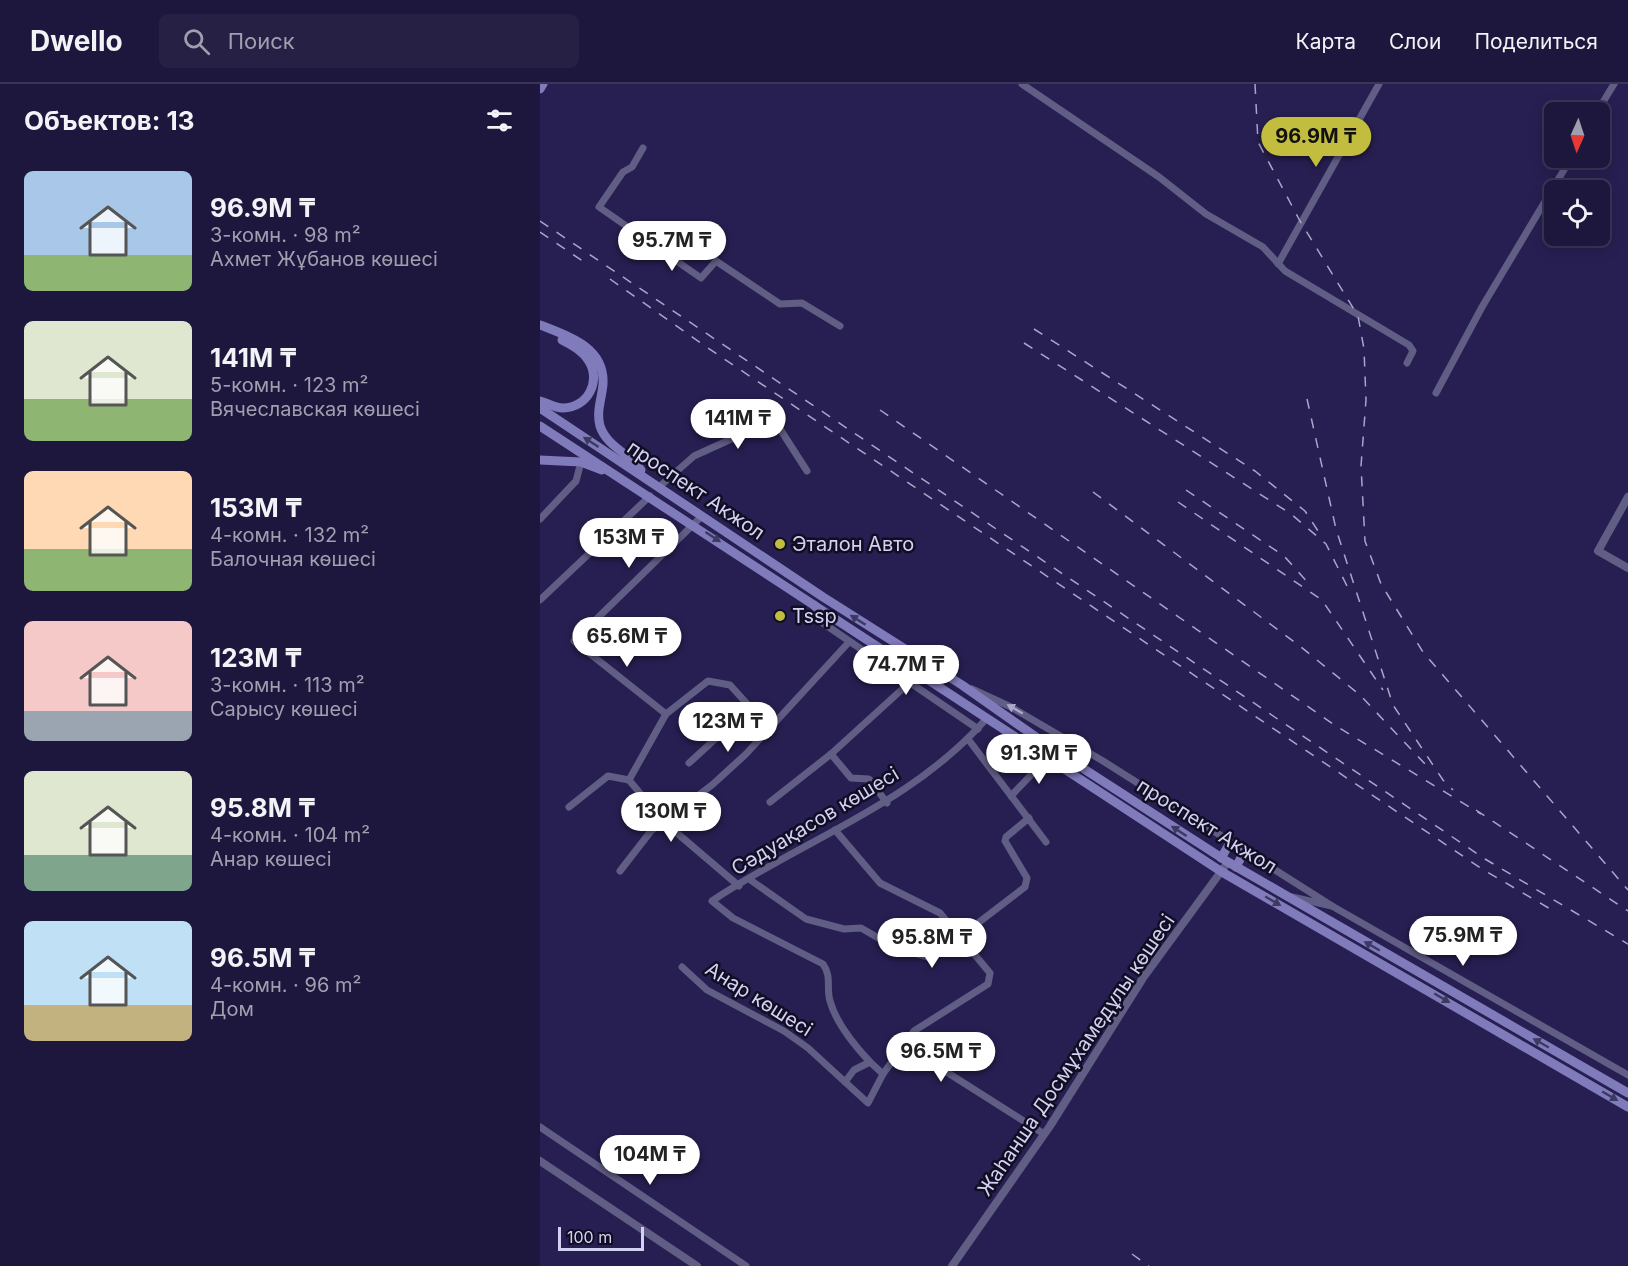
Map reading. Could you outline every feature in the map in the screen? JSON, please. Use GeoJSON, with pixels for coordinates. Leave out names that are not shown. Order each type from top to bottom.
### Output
{"type":"FeatureCollection","features":[{"type":"Feature","properties":{"kind":"main road"},"geometry":{"type":"LineString","coordinates":[[540,89],[543,84]]}},
{"type":"Feature","properties":{"kind":"main road"},"geometry":{"type":"LineString","coordinates":[[540,325],[583,344],[591,351],[602,372],[598,415],[601,427],[606,438],[638,466],[648,479]]}},
{"type":"Feature","properties":{"kind":"main road"},"geometry":{"type":"LineString","coordinates":[[540,331],[572,345],[586,357],[593,371],[594,383],[582,402],[572,406],[562,408],[540,401]]}},
{"type":"Feature","properties":{"kind":"main road","name":"проспект Акжол"},"geometry":{"type":"LineString","coordinates":[[540,408],[823,597],[962,686],[1053,749],[1229,862],[1628,1093]]}},
{"type":"Feature","properties":{"kind":"main road","name":"проспект Акжол"},"geometry":{"type":"LineString","coordinates":[[540,426],[814,603],[1222,872],[1628,1107]]}},
{"type":"Feature","properties":{"kind":"main road"},"geometry":{"type":"LineString","coordinates":[[540,460],[581,462],[621,478]]}},
{"type":"Feature","properties":{"kind":"main road"},"geometry":{"type":"LineString","coordinates":[[1229,862],[1230,843]]}},
{"type":"Feature","properties":{"kind":"main road"},"geometry":{"type":"LineString","coordinates":[[1229,862],[1244,852]]}},
{"type":"Feature","properties":{"kind":"main road"},"geometry":{"type":"LineString","coordinates":[[1519,1043],[1524,1033]]}},
{"type":"Feature","properties":{"kind":"street"},"geometry":{"type":"LineString","coordinates":[[1022,84],[1160,177],[1206,214],[1263,247],[1278,264],[1335,302],[1412,348],[1413,351],[1407,363]]}},
{"type":"Feature","properties":{"kind":"street"},"geometry":{"type":"LineString","coordinates":[[1278,264],[1379,84]]}},
{"type":"Feature","properties":{"kind":"street"},"geometry":{"type":"LineString","coordinates":[[1603,102],[1614,84]]}},
{"type":"Feature","properties":{"kind":"street"},"geometry":{"type":"LineString","coordinates":[[643,148],[632,167],[623,172],[599,207],[701,278],[716,261],[780,304],[802,303],[840,326]]}},
{"type":"Feature","properties":{"kind":"street"},"geometry":{"type":"LineString","coordinates":[[1436,393],[1482,307],[1565,168]]}},
{"type":"Feature","properties":{"kind":"street"},"geometry":{"type":"LineString","coordinates":[[660,487],[694,456],[762,425],[780,429],[807,471]]}},
{"type":"Feature","properties":{"kind":"street"},"geometry":{"type":"LineString","coordinates":[[540,519],[576,481],[581,462]]}},
{"type":"Feature","properties":{"kind":"street"},"geometry":{"type":"LineString","coordinates":[[540,600],[650,496]]}},
{"type":"Feature","properties":{"kind":"street"},"geometry":{"type":"LineString","coordinates":[[1628,497],[1598,551],[1628,568]]}},
{"type":"Feature","properties":{"kind":"street"},"geometry":{"type":"LineString","coordinates":[[666,714],[574,641],[702,516]]}},
{"type":"Feature","properties":{"kind":"street"},"geometry":{"type":"LineString","coordinates":[[814,603],[817,619],[978,729]]}},
{"type":"Feature","properties":{"kind":"street"},"geometry":{"type":"LineString","coordinates":[[620,871],[651,831],[712,785],[849,642]]}},
{"type":"Feature","properties":{"kind":"street"},"geometry":{"type":"LineString","coordinates":[[629,780],[666,714],[708,681],[730,685],[769,728]]}},
{"type":"Feature","properties":{"kind":"street"},"geometry":{"type":"LineString","coordinates":[[770,802],[831,754],[909,682]]}},
{"type":"Feature","properties":{"kind":"street"},"geometry":{"type":"LineString","coordinates":[[962,686],[1011,707],[1332,906],[1628,1075]]}},
{"type":"Feature","properties":{"kind":"street"},"geometry":{"type":"LineString","coordinates":[[689,763],[749,708]]}},
{"type":"Feature","properties":{"kind":"street","name":"Сәдуақасов көшесі"},"geometry":{"type":"LineString","coordinates":[[712,902],[835,830],[887,803],[968,739],[987,718]]}},
{"type":"Feature","properties":{"kind":"street"},"geometry":{"type":"LineString","coordinates":[[968,739],[1046,842]]}},
{"type":"Feature","properties":{"kind":"street"},"geometry":{"type":"LineString","coordinates":[[831,754],[851,777],[869,779],[887,803]]}},
{"type":"Feature","properties":{"kind":"street"},"geometry":{"type":"LineString","coordinates":[[1011,796],[1048,758]]}},
{"type":"Feature","properties":{"kind":"street"},"geometry":{"type":"LineString","coordinates":[[569,807],[608,776],[629,780],[664,822],[739,886]]}},
{"type":"Feature","properties":{"kind":"street"},"geometry":{"type":"LineString","coordinates":[[749,879],[806,919],[844,929],[861,928],[894,947],[927,957],[961,936],[1025,887],[1027,878],[1005,841],[1006,837],[1029,818]]}},
{"type":"Feature","properties":{"kind":"street"},"geometry":{"type":"LineString","coordinates":[[835,830],[874,878],[886,887],[932,907],[961,936]]}},
{"type":"Feature","properties":{"kind":"street","name":"Жаһанша Досмұхамедұлы көшесі"},"geometry":{"type":"LineString","coordinates":[[952,1266],[1044,1134],[1143,978],[1229,862]]}},
{"type":"Feature","properties":{"kind":"street"},"geometry":{"type":"LineString","coordinates":[[1285,896],[1332,906]]}},
{"type":"Feature","properties":{"kind":"street","name":"Анар көшесі"},"geometry":{"type":"LineString","coordinates":[[712,902],[733,918],[823,964],[830,978],[832,1006],[856,1048],[883,1074]]}},
{"type":"Feature","properties":{"kind":"street","name":"Анар көшесі"},"geometry":{"type":"LineString","coordinates":[[682,967],[707,990],[784,1031],[868,1103],[883,1074],[914,1031],[988,984],[991,979],[990,973],[961,936]]}},
{"type":"Feature","properties":{"kind":"street"},"geometry":{"type":"LineString","coordinates":[[904,1045],[1044,1134]]}},
{"type":"Feature","properties":{"kind":"street"},"geometry":{"type":"LineString","coordinates":[[845,1082],[854,1070],[870,1062]]}},
{"type":"Feature","properties":{"kind":"street"},"geometry":{"type":"LineString","coordinates":[[540,1127],[746,1266]]}},
{"type":"Feature","properties":{"kind":"street"},"geometry":{"type":"LineString","coordinates":[[540,1161],[697,1266]]}},
{"type":"Feature","properties":{"kind":"railway"},"geometry":{"type":"LineString","coordinates":[[1255,84],[1258,142],[1300,221],[1358,316],[1364,349],[1366,400],[1361,466],[1365,541],[1381,584],[1423,652],[1628,890]]}},
{"type":"Feature","properties":{"kind":"railway"},"geometry":{"type":"LineString","coordinates":[[540,221],[1485,859],[1628,944]]}},
{"type":"Feature","properties":{"kind":"railway"},"geometry":{"type":"LineString","coordinates":[[540,232],[587,264]]}},
{"type":"Feature","properties":{"kind":"railway"},"geometry":{"type":"LineString","coordinates":[[610,279],[702,344],[1482,869],[1552,910]]}},
{"type":"Feature","properties":{"kind":"railway"},"geometry":{"type":"LineString","coordinates":[[1034,329],[1255,471],[1305,511],[1318,531]]}},
{"type":"Feature","properties":{"kind":"railway"},"geometry":{"type":"LineString","coordinates":[[1024,343],[1291,514],[1326,544],[1350,592]]}},
{"type":"Feature","properties":{"kind":"railway"},"geometry":{"type":"LineString","coordinates":[[1307,399],[1336,529],[1393,705],[1443,780],[1453,790]]}},
{"type":"Feature","properties":{"kind":"railway"},"geometry":{"type":"LineString","coordinates":[[880,410],[1336,726],[1481,814]]}},
{"type":"Feature","properties":{"kind":"railway"},"geometry":{"type":"LineString","coordinates":[[1186,490],[1284,556],[1311,586]]}},
{"type":"Feature","properties":{"kind":"railway"},"geometry":{"type":"LineString","coordinates":[[1093,492],[1301,647],[1360,695],[1425,764]]}},
{"type":"Feature","properties":{"kind":"railway"},"geometry":{"type":"LineString","coordinates":[[1178,502],[1322,600],[1383,690]]}},
{"type":"Feature","properties":{"kind":"railway"},"geometry":{"type":"LineString","coordinates":[[1476,810],[1628,911]]}},
{"type":"Feature","properties":{"kind":"railway"},"geometry":{"type":"LineString","coordinates":[[1132,1254],[1149,1266]]}},
{"type":"Feature","properties":{"kind":"place","name":"Эталон Авто"},"geometry":{"type":"Point","coordinates":[780,544]}},
{"type":"Feature","properties":{"kind":"place","name":"Tssp"},"geometry":{"type":"Point","coordinates":[780,616]}}]}
